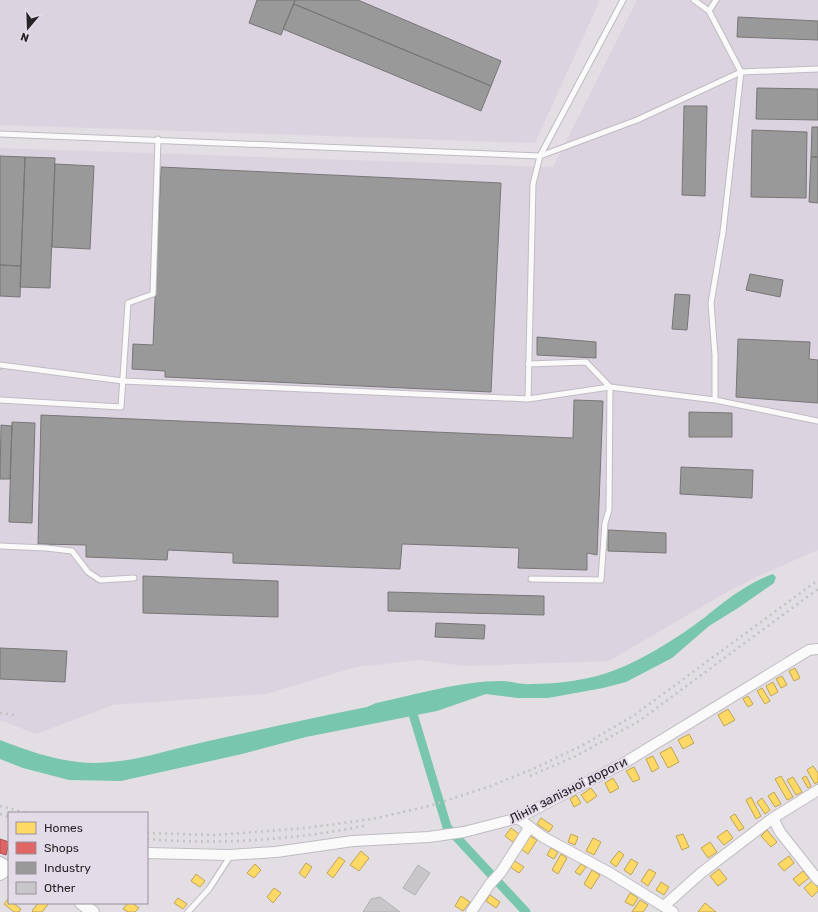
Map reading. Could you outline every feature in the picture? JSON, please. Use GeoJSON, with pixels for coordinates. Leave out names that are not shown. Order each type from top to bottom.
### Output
{"type":"FeatureCollection","features":[{"type":"Feature","properties":{"kind":"street","name":"Лінія залізної дороги"},"geometry":{"type":"LineString","coordinates":[[148,853],[231,855],[276,852],[353,842],[446,836],[518,818],[624,763],[809,650],[818,649]]}},
{"type":"Feature","properties":{"kind":"street"},"geometry":{"type":"LineString","coordinates":[[664,906],[701,873],[773,818],[818,790]]}},
{"type":"Feature","properties":{"kind":"street"},"geometry":{"type":"LineString","coordinates":[[518,818],[529,828],[610,873],[673,912]]}},
{"type":"Feature","properties":{"kind":"street"},"geometry":{"type":"LineString","coordinates":[[773,818],[780,832],[818,880]]}},
{"type":"Feature","properties":{"kind":"street"},"geometry":{"type":"LineString","coordinates":[[471,912],[490,884],[501,872],[529,828]]}},
{"type":"Feature","properties":{"kind":"street"},"geometry":{"type":"LineString","coordinates":[[82,904],[93,912]]}},
{"type":"Feature","properties":{"kind":"lane"},"geometry":{"type":"LineString","coordinates":[[528,399],[533,184],[540,156],[623,0]]}},
{"type":"Feature","properties":{"kind":"lane"},"geometry":{"type":"LineString","coordinates":[[694,0],[709,11],[741,72],[723,232],[711,303],[715,354],[715,400]]}},
{"type":"Feature","properties":{"kind":"lane"},"geometry":{"type":"LineString","coordinates":[[709,11],[716,0]]}},
{"type":"Feature","properties":{"kind":"lane"},"geometry":{"type":"LineString","coordinates":[[0,134],[158,139],[540,156],[637,120],[741,72],[818,69]]}},
{"type":"Feature","properties":{"kind":"lane"},"geometry":{"type":"LineString","coordinates":[[0,400],[120,407],[128,303],[153,294],[158,139]]}},
{"type":"Feature","properties":{"kind":"lane"},"geometry":{"type":"LineString","coordinates":[[528,364],[586,362],[610,387],[609,510],[605,523],[602,580],[531,579]]}},
{"type":"Feature","properties":{"kind":"lane"},"geometry":{"type":"LineString","coordinates":[[0,365],[123,381],[528,399],[610,387],[715,400],[818,421]]}},
{"type":"Feature","properties":{"kind":"lane"},"geometry":{"type":"LineString","coordinates":[[0,546],[72,551],[88,572],[100,580],[134,578]]}},
{"type":"Feature","properties":{"kind":"lane"},"geometry":{"type":"LineString","coordinates":[[188,912],[208,889],[231,855]]}},
{"type":"Feature","properties":{"kind":"shaded area"},"geometry":{"type":"Polygon","coordinates":[[[0,0],[600,0],[535,143],[0,125],[0,0]]]}},
{"type":"Feature","properties":{"kind":"shaded area"},"geometry":{"type":"Polygon","coordinates":[[[637,0],[818,0],[818,550],[763,574],[727,592],[609,661],[465,666],[420,660],[356,667],[266,694],[113,705],[36,734],[0,720],[0,148],[553,167],[637,0]]]}},
{"type":"Feature","properties":{"kind":"shaded area"},"geometry":{"type":"Polygon","coordinates":[[[773,574],[776,577],[774,583],[709,626],[672,658],[626,682],[603,688],[548,698],[518,698],[486,694],[437,711],[306,737],[242,754],[121,781],[69,780],[23,768],[0,759],[0,740],[29,751],[58,759],[94,763],[110,762],[142,757],[470,683],[501,681],[527,684],[552,683],[574,681],[595,676],[627,665],[650,654],[683,633],[728,599],[754,582],[773,574]]]}},
{"type":"Feature","properties":{"kind":"building: Homes"},"geometry":{"type":"Polygon","coordinates":[[[795,668],[800,678],[794,681],[789,671],[795,668]]]}},
{"type":"Feature","properties":{"kind":"building: Homes"},"geometry":{"type":"Polygon","coordinates":[[[782,676],[787,685],[781,688],[776,679],[782,676]]]}},
{"type":"Feature","properties":{"kind":"building: Homes"},"geometry":{"type":"Polygon","coordinates":[[[773,682],[778,692],[771,696],[766,686],[773,682]]]}},
{"type":"Feature","properties":{"kind":"building: Homes"},"geometry":{"type":"Polygon","coordinates":[[[762,688],[770,701],[765,704],[757,691],[762,688]]]}},
{"type":"Feature","properties":{"kind":"building: Homes"},"geometry":{"type":"Polygon","coordinates":[[[748,696],[753,704],[748,707],[743,699],[748,696]]]}},
{"type":"Feature","properties":{"kind":"building: Homes"},"geometry":{"type":"Polygon","coordinates":[[[728,709],[735,720],[724,726],[718,715],[728,709]]]}},
{"type":"Feature","properties":{"kind":"building: Homes"},"geometry":{"type":"Polygon","coordinates":[[[689,734],[694,743],[683,749],[678,740],[689,734]]]}},
{"type":"Feature","properties":{"kind":"building: Homes"},"geometry":{"type":"Polygon","coordinates":[[[671,747],[679,762],[668,768],[660,753],[671,747]]]}},
{"type":"Feature","properties":{"kind":"building: Homes"},"geometry":{"type":"Polygon","coordinates":[[[653,756],[659,768],[652,772],[646,759],[653,756]]]}},
{"type":"Feature","properties":{"kind":"building: Homes"},"geometry":{"type":"Polygon","coordinates":[[[813,766],[818,773],[818,782],[815,784],[807,770],[813,766]]]}},
{"type":"Feature","properties":{"kind":"building: Homes"},"geometry":{"type":"Polygon","coordinates":[[[634,767],[640,779],[633,782],[626,771],[634,767]]]}},
{"type":"Feature","properties":{"kind":"building: Homes"},"geometry":{"type":"Polygon","coordinates":[[[781,776],[793,797],[787,800],[775,779],[781,776]]]}},
{"type":"Feature","properties":{"kind":"building: Homes"},"geometry":{"type":"Polygon","coordinates":[[[806,776],[811,786],[808,788],[802,778],[806,776]]]}},
{"type":"Feature","properties":{"kind":"building: Homes"},"geometry":{"type":"Polygon","coordinates":[[[793,777],[802,792],[796,795],[787,780],[793,777]]]}},
{"type":"Feature","properties":{"kind":"building: Homes"},"geometry":{"type":"Polygon","coordinates":[[[613,778],[619,788],[610,793],[605,783],[613,778]]]}},
{"type":"Feature","properties":{"kind":"building: Homes"},"geometry":{"type":"Polygon","coordinates":[[[591,788],[597,796],[587,803],[581,795],[591,788]]]}},
{"type":"Feature","properties":{"kind":"building: Homes"},"geometry":{"type":"Polygon","coordinates":[[[774,792],[781,804],[775,807],[768,796],[774,792]]]}},
{"type":"Feature","properties":{"kind":"building: Homes"},"geometry":{"type":"Polygon","coordinates":[[[576,795],[581,803],[574,807],[570,799],[576,795]]]}},
{"type":"Feature","properties":{"kind":"building: Homes"},"geometry":{"type":"Polygon","coordinates":[[[751,797],[761,816],[756,819],[746,800],[751,797]]]}},
{"type":"Feature","properties":{"kind":"building: Homes"},"geometry":{"type":"Polygon","coordinates":[[[762,798],[770,810],[765,814],[757,802],[762,798]]]}},
{"type":"Feature","properties":{"kind":"building: Homes"},"geometry":{"type":"Polygon","coordinates":[[[735,814],[744,828],[739,831],[730,817],[735,814]]]}},
{"type":"Feature","properties":{"kind":"building: Homes"},"geometry":{"type":"Polygon","coordinates":[[[541,818],[553,826],[549,832],[537,824],[541,818]]]}},
{"type":"Feature","properties":{"kind":"building: Homes"},"geometry":{"type":"Polygon","coordinates":[[[511,828],[519,834],[513,842],[505,836],[511,828]]]}},
{"type":"Feature","properties":{"kind":"building: Homes"},"geometry":{"type":"Polygon","coordinates":[[[727,830],[733,838],[724,845],[717,837],[727,830]]]}},
{"type":"Feature","properties":{"kind":"building: Homes"},"geometry":{"type":"Polygon","coordinates":[[[767,830],[777,842],[771,847],[761,836],[767,830]]]}},
{"type":"Feature","properties":{"kind":"building: Homes"},"geometry":{"type":"Polygon","coordinates":[[[571,834],[578,837],[575,845],[568,842],[571,834]]]}},
{"type":"Feature","properties":{"kind":"building: Homes"},"geometry":{"type":"Polygon","coordinates":[[[683,834],[689,847],[682,850],[676,836],[683,834]]]}},
{"type":"Feature","properties":{"kind":"building: Homes"},"geometry":{"type":"Polygon","coordinates":[[[530,836],[537,840],[528,854],[521,849],[530,836]]]}},
{"type":"Feature","properties":{"kind":"building: Homes"},"geometry":{"type":"Polygon","coordinates":[[[593,838],[601,842],[594,855],[586,851],[593,838]]]}},
{"type":"Feature","properties":{"kind":"building: Homes"},"geometry":{"type":"Polygon","coordinates":[[[710,842],[717,852],[708,858],[701,848],[710,842]]]}},
{"type":"Feature","properties":{"kind":"building: Homes"},"geometry":{"type":"Polygon","coordinates":[[[551,848],[558,852],[554,859],[547,855],[551,848]]]}},
{"type":"Feature","properties":{"kind":"building: Homes"},"geometry":{"type":"Polygon","coordinates":[[[361,851],[369,858],[359,871],[350,865],[361,851]]]}},
{"type":"Feature","properties":{"kind":"building: Homes"},"geometry":{"type":"Polygon","coordinates":[[[619,851],[624,855],[616,867],[610,862],[619,851]]]}},
{"type":"Feature","properties":{"kind":"building: Homes"},"geometry":{"type":"Polygon","coordinates":[[[561,854],[567,858],[558,874],[552,870],[561,854]]]}},
{"type":"Feature","properties":{"kind":"building: Homes"},"geometry":{"type":"Polygon","coordinates":[[[789,856],[794,863],[784,871],[778,864],[789,856]]]}},
{"type":"Feature","properties":{"kind":"building: Homes"},"geometry":{"type":"Polygon","coordinates":[[[339,857],[345,861],[333,878],[327,873],[339,857]]]}},
{"type":"Feature","properties":{"kind":"building: Homes"},"geometry":{"type":"Polygon","coordinates":[[[631,859],[638,863],[631,875],[624,870],[631,859]]]}},
{"type":"Feature","properties":{"kind":"building: Homes"},"geometry":{"type":"Polygon","coordinates":[[[513,860],[524,867],[519,873],[509,866],[513,860]]]}},
{"type":"Feature","properties":{"kind":"building: Homes"},"geometry":{"type":"Polygon","coordinates":[[[306,863],[312,867],[305,878],[299,873],[306,863]]]}},
{"type":"Feature","properties":{"kind":"building: Homes"},"geometry":{"type":"Polygon","coordinates":[[[255,864],[261,870],[254,878],[247,873],[255,864]]]}},
{"type":"Feature","properties":{"kind":"building: Homes"},"geometry":{"type":"Polygon","coordinates":[[[581,864],[586,867],[580,875],[575,872],[581,864]]]}},
{"type":"Feature","properties":{"kind":"building: Homes"},"geometry":{"type":"Polygon","coordinates":[[[649,869],[656,873],[648,886],[641,881],[649,869]]]}},
{"type":"Feature","properties":{"kind":"building: Homes"},"geometry":{"type":"Polygon","coordinates":[[[719,869],[727,879],[718,886],[710,876],[719,869]]]}},
{"type":"Feature","properties":{"kind":"building: Homes"},"geometry":{"type":"Polygon","coordinates":[[[592,870],[600,875],[591,889],[584,884],[592,870]]]}},
{"type":"Feature","properties":{"kind":"building: Homes"},"geometry":{"type":"Polygon","coordinates":[[[803,871],[809,878],[799,886],[793,879],[803,871]]]}},
{"type":"Feature","properties":{"kind":"building: Homes"},"geometry":{"type":"Polygon","coordinates":[[[196,874],[205,881],[200,887],[191,881],[196,874]]]}},
{"type":"Feature","properties":{"kind":"building: Homes"},"geometry":{"type":"Polygon","coordinates":[[[812,881],[818,888],[818,891],[812,897],[804,888],[812,881]]]}},
{"type":"Feature","properties":{"kind":"building: Homes"},"geometry":{"type":"Polygon","coordinates":[[[661,882],[669,887],[664,895],[656,890],[661,882]]]}},
{"type":"Feature","properties":{"kind":"building: Homes"},"geometry":{"type":"Polygon","coordinates":[[[274,888],[281,893],[273,903],[267,897],[274,888]]]}},
{"type":"Feature","properties":{"kind":"building: Homes"},"geometry":{"type":"Polygon","coordinates":[[[630,893],[638,898],[633,906],[625,902],[630,893]]]}},
{"type":"Feature","properties":{"kind":"building: Homes"},"geometry":{"type":"Polygon","coordinates":[[[490,895],[500,902],[496,908],[486,901],[490,895]]]}},
{"type":"Feature","properties":{"kind":"building: Homes"},"geometry":{"type":"Polygon","coordinates":[[[461,896],[470,902],[463,911],[455,906],[461,896]]]}},
{"type":"Feature","properties":{"kind":"building: Homes"},"geometry":{"type":"Polygon","coordinates":[[[178,898],[187,904],[183,909],[174,903],[178,898]]]}},
{"type":"Feature","properties":{"kind":"building: Homes"},"geometry":{"type":"Polygon","coordinates":[[[8,899],[8,904],[14,904],[21,909],[19,912],[14,912],[4,904],[8,899]]]}},
{"type":"Feature","properties":{"kind":"building: Homes"},"geometry":{"type":"Polygon","coordinates":[[[640,900],[648,905],[643,912],[632,912],[640,900]]]}},
{"type":"Feature","properties":{"kind":"building: Homes"},"geometry":{"type":"Polygon","coordinates":[[[705,903],[716,912],[698,912],[705,903]]]}},
{"type":"Feature","properties":{"kind":"building: Homes"},"geometry":{"type":"Polygon","coordinates":[[[37,904],[48,904],[42,912],[32,911],[37,904]]]}},
{"type":"Feature","properties":{"kind":"building: Homes"},"geometry":{"type":"Polygon","coordinates":[[[127,904],[133,904],[139,908],[135,912],[128,912],[123,909],[127,904]]]}},
{"type":"Feature","properties":{"kind":"building: Shops"},"geometry":{"type":"Polygon","coordinates":[[[0,839],[8,842],[8,846],[6,855],[0,853],[0,839]]]}},
{"type":"Feature","properties":{"kind":"building: Industry"},"geometry":{"type":"Polygon","coordinates":[[[257,0],[295,0],[281,35],[249,23],[257,0]]]}},
{"type":"Feature","properties":{"kind":"building: Industry"},"geometry":{"type":"Polygon","coordinates":[[[295,0],[358,0],[501,61],[491,86],[294,4],[295,0]]]}},
{"type":"Feature","properties":{"kind":"building: Industry"},"geometry":{"type":"Polygon","coordinates":[[[294,4],[491,86],[481,111],[283,29],[294,4]]]}},
{"type":"Feature","properties":{"kind":"building: Industry"},"geometry":{"type":"Polygon","coordinates":[[[738,17],[818,21],[818,40],[737,37],[738,17]]]}},
{"type":"Feature","properties":{"kind":"building: Industry"},"geometry":{"type":"Polygon","coordinates":[[[757,88],[818,89],[818,120],[756,119],[757,88]]]}},
{"type":"Feature","properties":{"kind":"building: Industry"},"geometry":{"type":"Polygon","coordinates":[[[684,106],[707,106],[705,196],[682,195],[684,106]]]}},
{"type":"Feature","properties":{"kind":"building: Industry"},"geometry":{"type":"Polygon","coordinates":[[[812,127],[818,127],[818,157],[811,157],[812,127]]]}},
{"type":"Feature","properties":{"kind":"building: Industry"},"geometry":{"type":"Polygon","coordinates":[[[752,130],[807,132],[806,198],[751,197],[752,130]]]}},
{"type":"Feature","properties":{"kind":"building: Industry"},"geometry":{"type":"Polygon","coordinates":[[[0,156],[25,157],[21,266],[0,265],[0,156]]]}},
{"type":"Feature","properties":{"kind":"building: Industry"},"geometry":{"type":"Polygon","coordinates":[[[25,157],[55,158],[50,288],[20,287],[25,157]]]}},
{"type":"Feature","properties":{"kind":"building: Industry"},"geometry":{"type":"Polygon","coordinates":[[[811,157],[818,157],[818,203],[809,202],[811,157]]]}},
{"type":"Feature","properties":{"kind":"building: Industry"},"geometry":{"type":"Polygon","coordinates":[[[55,164],[94,166],[90,249],[52,247],[55,164]]]}},
{"type":"Feature","properties":{"kind":"building: Industry"},"geometry":{"type":"Polygon","coordinates":[[[161,167],[501,183],[491,392],[165,377],[165,371],[132,369],[133,344],[153,345],[161,167]]]}},
{"type":"Feature","properties":{"kind":"building: Industry"},"geometry":{"type":"Polygon","coordinates":[[[0,265],[21,266],[20,297],[0,296],[0,265]]]}},
{"type":"Feature","properties":{"kind":"building: Industry"},"geometry":{"type":"Polygon","coordinates":[[[750,274],[783,280],[780,297],[746,290],[750,274]]]}},
{"type":"Feature","properties":{"kind":"building: Industry"},"geometry":{"type":"Polygon","coordinates":[[[675,294],[690,295],[687,330],[672,329],[675,294]]]}},
{"type":"Feature","properties":{"kind":"building: Industry"},"geometry":{"type":"Polygon","coordinates":[[[537,337],[596,342],[596,358],[537,355],[537,337]]]}},
{"type":"Feature","properties":{"kind":"building: Industry"},"geometry":{"type":"Polygon","coordinates":[[[738,339],[810,342],[809,359],[818,360],[818,403],[736,397],[738,339]]]}},
{"type":"Feature","properties":{"kind":"building: Industry"},"geometry":{"type":"Polygon","coordinates":[[[574,400],[603,401],[597,555],[587,553],[587,570],[518,568],[519,548],[402,544],[400,569],[233,563],[233,553],[168,550],[167,560],[86,557],[86,545],[38,544],[41,415],[573,438],[574,400]]]}},
{"type":"Feature","properties":{"kind":"building: Industry"},"geometry":{"type":"Polygon","coordinates":[[[689,412],[732,413],[732,437],[689,437],[689,412]]]}},
{"type":"Feature","properties":{"kind":"building: Industry"},"geometry":{"type":"Polygon","coordinates":[[[12,422],[35,423],[32,523],[9,522],[12,422]]]}},
{"type":"Feature","properties":{"kind":"building: Industry"},"geometry":{"type":"Polygon","coordinates":[[[1,425],[12,426],[10,479],[0,479],[1,425]]]}},
{"type":"Feature","properties":{"kind":"building: Industry"},"geometry":{"type":"Polygon","coordinates":[[[681,467],[753,470],[752,498],[680,494],[681,467]]]}},
{"type":"Feature","properties":{"kind":"building: Industry"},"geometry":{"type":"Polygon","coordinates":[[[608,530],[666,533],[666,553],[608,551],[608,530]]]}},
{"type":"Feature","properties":{"kind":"building: Industry"},"geometry":{"type":"Polygon","coordinates":[[[143,576],[278,581],[278,617],[143,613],[143,576]]]}},
{"type":"Feature","properties":{"kind":"building: Industry"},"geometry":{"type":"Polygon","coordinates":[[[388,592],[544,596],[544,615],[388,611],[388,592]]]}},
{"type":"Feature","properties":{"kind":"building: Industry"},"geometry":{"type":"Polygon","coordinates":[[[436,623],[485,625],[484,639],[435,637],[436,623]]]}},
{"type":"Feature","properties":{"kind":"building: Industry"},"geometry":{"type":"Polygon","coordinates":[[[0,648],[67,651],[65,682],[0,679],[0,648]]]}},
{"type":"Feature","properties":{"kind":"building: Other"},"geometry":{"type":"Polygon","coordinates":[[[418,865],[430,873],[415,895],[403,888],[418,865]]]}},
{"type":"Feature","properties":{"kind":"building: Other"},"geometry":{"type":"Polygon","coordinates":[[[380,897],[400,912],[363,912],[371,899],[380,897]]]}},
{"type":"Feature","properties":{"kind":"waterway"},"geometry":{"type":"LineString","coordinates":[[410,704],[447,827],[526,912]]}},
{"type":"Feature","properties":{"kind":"railway"},"geometry":{"type":"LineString","coordinates":[[148,833],[216,835],[306,828],[372,819],[429,806],[488,787],[533,769],[585,744],[633,716],[818,580]]}},
{"type":"Feature","properties":{"kind":"railway"},"geometry":{"type":"LineString","coordinates":[[530,776],[576,756],[639,721],[818,589]]}},
{"type":"Feature","properties":{"kind":"railway"},"geometry":{"type":"LineString","coordinates":[[0,713],[17,715]]}},
{"type":"Feature","properties":{"kind":"railway"},"geometry":{"type":"LineString","coordinates":[[0,806],[23,812]]}},
{"type":"Feature","properties":{"kind":"railway"},"geometry":{"type":"LineString","coordinates":[[0,814],[8,817]]}},
{"type":"Feature","properties":{"kind":"railway"},"geometry":{"type":"LineString","coordinates":[[148,839],[174,841],[256,840],[310,835],[364,826]]}}]}
